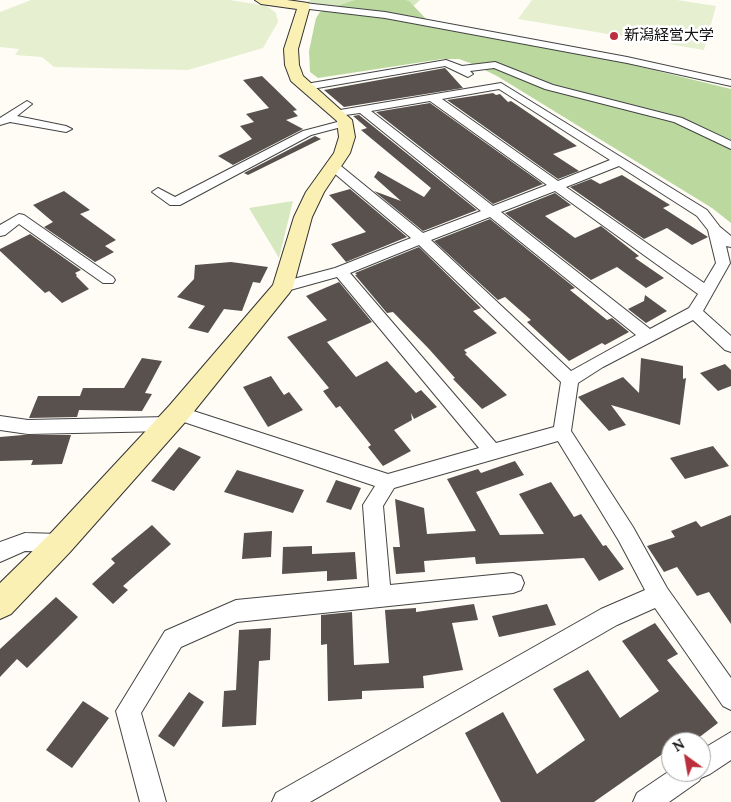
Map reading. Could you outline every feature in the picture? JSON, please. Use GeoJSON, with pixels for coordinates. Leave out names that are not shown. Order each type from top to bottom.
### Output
{"type":"FeatureCollection","features":[{"type":"Feature","properties":{"kind":"street"},"geometry":{"type":"LineString","coordinates":[[261,0],[307,3],[410,20],[645,63],[731,83]]}},
{"type":"Feature","properties":{"kind":"street"},"geometry":{"type":"LineString","coordinates":[[0,604],[60,543],[172,418],[283,287],[303,217],[315,192],[342,152],[347,138],[341,118],[296,78],[292,65],[291,50],[307,3]]}},
{"type":"Feature","properties":{"kind":"street"},"geometry":{"type":"LineString","coordinates":[[306,87],[446,63],[494,88]]}},
{"type":"Feature","properties":{"kind":"street"},"geometry":{"type":"LineString","coordinates":[[460,69],[495,65],[549,87],[578,96],[678,120],[731,145]]}},
{"type":"Feature","properties":{"kind":"street"},"geometry":{"type":"LineString","coordinates":[[158,192],[175,202],[307,133],[362,109],[502,86],[702,213],[715,230],[731,243]]}},
{"type":"Feature","properties":{"kind":"street"},"geometry":{"type":"LineString","coordinates":[[432,98],[706,292]]}},
{"type":"Feature","properties":{"kind":"street"},"geometry":{"type":"LineString","coordinates":[[4,121],[27,104]]}},
{"type":"Feature","properties":{"kind":"street"},"geometry":{"type":"LineString","coordinates":[[362,109],[648,336]]}},
{"type":"Feature","properties":{"kind":"street"},"geometry":{"type":"LineString","coordinates":[[4,121],[66,130]]}},
{"type":"Feature","properties":{"kind":"street"},"geometry":{"type":"LineString","coordinates":[[283,287],[340,271],[620,161]]}},
{"type":"Feature","properties":{"kind":"street"},"geometry":{"type":"LineString","coordinates":[[332,165],[421,239],[570,380]]}},
{"type":"Feature","properties":{"kind":"street"},"geometry":{"type":"LineString","coordinates":[[0,232],[19,218],[108,280]]}},
{"type":"Feature","properties":{"kind":"street"},"geometry":{"type":"LineString","coordinates":[[570,380],[695,312],[722,263],[715,230]]}},
{"type":"Feature","properties":{"kind":"street"},"geometry":{"type":"LineString","coordinates":[[340,271],[492,451]]}},
{"type":"Feature","properties":{"kind":"street"},"geometry":{"type":"LineString","coordinates":[[695,312],[731,346]]}},
{"type":"Feature","properties":{"kind":"street"},"geometry":{"type":"LineString","coordinates":[[570,380],[562,432],[626,534],[659,595],[731,698]]}},
{"type":"Feature","properties":{"kind":"street"},"geometry":{"type":"LineString","coordinates":[[0,423],[28,427],[172,418],[388,482],[562,432]]}},
{"type":"Feature","properties":{"kind":"street"},"geometry":{"type":"LineString","coordinates":[[380,596],[373,505],[388,482]]}},
{"type":"Feature","properties":{"kind":"street"},"geometry":{"type":"LineString","coordinates":[[0,552],[26,542],[60,543]]}},
{"type":"Feature","properties":{"kind":"street"},"geometry":{"type":"LineString","coordinates":[[154,802],[128,711],[173,639],[236,611],[513,583]]}},
{"type":"Feature","properties":{"kind":"street"},"geometry":{"type":"LineString","coordinates":[[285,802],[609,617],[659,595]]}},
{"type":"Feature","properties":{"kind":"street"},"geometry":{"type":"LineString","coordinates":[[711,758],[731,745]]}},
{"type":"Feature","properties":{"kind":"street"},"geometry":{"type":"LineString","coordinates":[[646,802],[675,782]]}},
{"type":"Feature","properties":{"kind":"green space"},"geometry":{"type":"Polygon","coordinates":[[[31,0],[230,0],[267,6],[276,13],[278,22],[263,48],[188,70],[54,67],[42,57],[15,55],[19,49],[0,47],[0,12],[31,0]]]}},
{"type":"Feature","properties":{"kind":"green space"},"geometry":{"type":"Polygon","coordinates":[[[310,0],[420,0],[400,18],[304,6],[310,0]]]}},
{"type":"Feature","properties":{"kind":"green space"},"geometry":{"type":"Polygon","coordinates":[[[355,0],[405,0],[409,1],[427,20],[439,28],[625,63],[731,89],[731,223],[712,208],[497,76],[459,59],[442,59],[318,78],[310,72],[309,51],[316,18],[320,12],[355,0]]]}},
{"type":"Feature","properties":{"kind":"green space"},"geometry":{"type":"Polygon","coordinates":[[[532,0],[677,0],[716,6],[704,50],[518,19],[532,0]]]}},
{"type":"Feature","properties":{"kind":"green space"},"geometry":{"type":"Polygon","coordinates":[[[293,201],[279,258],[249,208],[293,201]]]}},
{"type":"Feature","properties":{"kind":"building"},"geometry":{"type":"Polygon","coordinates":[[[445,68],[463,88],[344,107],[324,90],[445,68]]]}},
{"type":"Feature","properties":{"kind":"building"},"geometry":{"type":"Polygon","coordinates":[[[262,76],[297,110],[293,111],[298,116],[286,120],[303,129],[233,165],[218,156],[252,139],[240,126],[254,122],[246,114],[269,108],[243,80],[262,76]]]}},
{"type":"Feature","properties":{"kind":"building"},"geometry":{"type":"Polygon","coordinates":[[[493,93],[496,95],[500,94],[508,102],[511,101],[577,146],[553,154],[579,171],[558,179],[447,100],[493,93]]]}},
{"type":"Feature","properties":{"kind":"building"},"geometry":{"type":"Polygon","coordinates":[[[430,103],[543,184],[493,204],[376,112],[430,103]]]}},
{"type":"Feature","properties":{"kind":"building"},"geometry":{"type":"Polygon","coordinates":[[[359,115],[477,210],[423,231],[374,191],[401,201],[374,177],[378,171],[424,197],[431,188],[361,130],[367,128],[353,116],[359,115]]]}},
{"type":"Feature","properties":{"kind":"building"},"geometry":{"type":"Polygon","coordinates":[[[315,136],[321,139],[248,175],[244,173],[315,136]]]}},
{"type":"Feature","properties":{"kind":"building"},"geometry":{"type":"Polygon","coordinates":[[[622,175],[670,205],[663,208],[708,237],[692,245],[667,228],[644,239],[570,187],[591,179],[600,184],[622,175]]]}},
{"type":"Feature","properties":{"kind":"building"},"geometry":{"type":"Polygon","coordinates":[[[350,189],[407,237],[346,262],[331,244],[366,232],[329,195],[350,189]]]}},
{"type":"Feature","properties":{"kind":"building"},"geometry":{"type":"Polygon","coordinates":[[[64,191],[90,210],[80,214],[116,240],[105,246],[114,252],[95,262],[44,227],[53,222],[33,205],[64,191]]]}},
{"type":"Feature","properties":{"kind":"building"},"geometry":{"type":"Polygon","coordinates":[[[555,193],[571,205],[545,216],[575,238],[601,226],[639,256],[635,258],[664,278],[646,288],[617,267],[591,280],[505,213],[555,193]]]}},
{"type":"Feature","properties":{"kind":"building"},"geometry":{"type":"Polygon","coordinates":[[[490,219],[575,288],[570,290],[607,320],[612,318],[629,332],[605,345],[602,343],[569,361],[527,322],[531,320],[505,297],[498,300],[434,241],[490,219]]]}},
{"type":"Feature","properties":{"kind":"building"},"geometry":{"type":"Polygon","coordinates":[[[30,234],[81,270],[75,273],[76,276],[89,289],[62,303],[49,291],[45,293],[0,251],[0,249],[30,234]]]}},
{"type":"Feature","properties":{"kind":"building"},"geometry":{"type":"Polygon","coordinates":[[[419,247],[481,308],[473,311],[497,333],[464,350],[467,353],[465,354],[507,395],[482,409],[453,379],[455,378],[429,349],[393,312],[387,313],[355,275],[357,275],[355,273],[419,247]]]}},
{"type":"Feature","properties":{"kind":"building"},"geometry":{"type":"Polygon","coordinates":[[[231,262],[268,267],[260,283],[253,282],[242,311],[224,309],[208,333],[188,328],[205,306],[177,297],[194,279],[195,265],[231,262]]]}},
{"type":"Feature","properties":{"kind":"building"},"geometry":{"type":"Polygon","coordinates":[[[339,282],[372,322],[327,342],[356,377],[387,361],[416,393],[421,390],[437,407],[414,419],[411,413],[412,420],[394,430],[411,451],[383,466],[368,447],[371,445],[340,406],[336,408],[323,391],[329,388],[287,337],[327,320],[306,296],[339,282]]]}},
{"type":"Feature","properties":{"kind":"building"},"geometry":{"type":"Polygon","coordinates":[[[645,295],[667,311],[646,323],[628,309],[644,301],[645,295]]]}},
{"type":"Feature","properties":{"kind":"building"},"geometry":{"type":"Polygon","coordinates":[[[142,358],[162,361],[145,393],[152,394],[142,411],[79,410],[77,417],[29,418],[38,396],[80,396],[83,388],[124,388],[142,358]]]}},
{"type":"Feature","properties":{"kind":"building"},"geometry":{"type":"Polygon","coordinates":[[[641,358],[683,366],[683,379],[686,378],[680,425],[611,405],[626,425],[609,431],[578,397],[623,377],[639,393],[641,358]]]}},
{"type":"Feature","properties":{"kind":"building"},"geometry":{"type":"Polygon","coordinates":[[[725,364],[731,370],[731,386],[718,391],[700,373],[725,364]]]}},
{"type":"Feature","properties":{"kind":"building"},"geometry":{"type":"Polygon","coordinates":[[[271,376],[284,395],[289,392],[303,410],[268,427],[243,387],[271,376]]]}},
{"type":"Feature","properties":{"kind":"building"},"geometry":{"type":"Polygon","coordinates":[[[71,435],[62,464],[31,465],[33,460],[0,461],[0,437],[71,435]]]}},
{"type":"Feature","properties":{"kind":"building"},"geometry":{"type":"Polygon","coordinates":[[[713,446],[729,466],[685,479],[670,458],[713,446]]]}},
{"type":"Feature","properties":{"kind":"building"},"geometry":{"type":"Polygon","coordinates":[[[179,447],[201,457],[174,491],[151,481],[179,447]]]}},
{"type":"Feature","properties":{"kind":"building"},"geometry":{"type":"Polygon","coordinates":[[[515,461],[524,475],[476,492],[500,535],[544,534],[519,494],[551,482],[574,517],[581,514],[603,546],[606,545],[624,569],[599,581],[584,558],[476,564],[475,557],[424,561],[425,572],[396,574],[393,547],[400,547],[395,499],[424,508],[427,534],[476,531],[447,479],[478,469],[481,473],[515,461]]]}},
{"type":"Feature","properties":{"kind":"building"},"geometry":{"type":"Polygon","coordinates":[[[237,470],[304,490],[293,513],[224,492],[237,470]]]}},
{"type":"Feature","properties":{"kind":"building"},"geometry":{"type":"Polygon","coordinates":[[[336,480],[361,488],[351,510],[326,502],[336,480]]]}},
{"type":"Feature","properties":{"kind":"building"},"geometry":{"type":"Polygon","coordinates":[[[731,515],[731,624],[709,592],[697,596],[677,567],[664,572],[647,546],[675,537],[671,531],[696,521],[701,527],[731,515]]]}},
{"type":"Feature","properties":{"kind":"building"},"geometry":{"type":"Polygon","coordinates":[[[152,525],[171,544],[123,586],[128,590],[113,604],[92,584],[115,563],[111,559],[152,525]]]}},
{"type":"Feature","properties":{"kind":"building"},"geometry":{"type":"Polygon","coordinates":[[[272,531],[271,557],[242,559],[244,533],[272,531]]]}},
{"type":"Feature","properties":{"kind":"building"},"geometry":{"type":"Polygon","coordinates":[[[312,546],[312,554],[355,552],[357,579],[327,581],[327,571],[282,574],[283,547],[312,546]]]}},
{"type":"Feature","properties":{"kind":"building"},"geometry":{"type":"Polygon","coordinates":[[[56,597],[78,617],[27,668],[17,659],[0,677],[0,649],[56,597]]]}},
{"type":"Feature","properties":{"kind":"building"},"geometry":{"type":"Polygon","coordinates":[[[474,604],[478,620],[452,623],[463,670],[423,676],[424,688],[362,691],[362,699],[328,701],[327,644],[321,645],[321,615],[352,612],[354,665],[389,663],[385,610],[416,608],[416,612],[474,604]]]}},
{"type":"Feature","properties":{"kind":"building"},"geometry":{"type":"Polygon","coordinates":[[[547,604],[556,625],[499,637],[492,616],[547,604]]]}},
{"type":"Feature","properties":{"kind":"building"},"geometry":{"type":"Polygon","coordinates":[[[655,623],[678,654],[667,660],[718,723],[706,732],[661,732],[661,755],[594,802],[501,802],[465,733],[503,712],[537,774],[585,740],[553,689],[588,670],[620,718],[659,691],[622,641],[655,623]]]}},
{"type":"Feature","properties":{"kind":"building"},"geometry":{"type":"Polygon","coordinates":[[[271,628],[270,660],[259,661],[256,725],[222,727],[224,691],[236,690],[239,630],[271,628]]]}},
{"type":"Feature","properties":{"kind":"building"},"geometry":{"type":"Polygon","coordinates":[[[189,692],[204,702],[174,747],[158,736],[189,692]]]}},
{"type":"Feature","properties":{"kind":"building"},"geometry":{"type":"Polygon","coordinates":[[[83,701],[109,718],[72,768],[46,750],[83,701]]]}},
{"type":"Feature","properties":{"kind":"place","name":"新潟経営大学"},"geometry":{"type":"Point","coordinates":[614,36]}}]}
